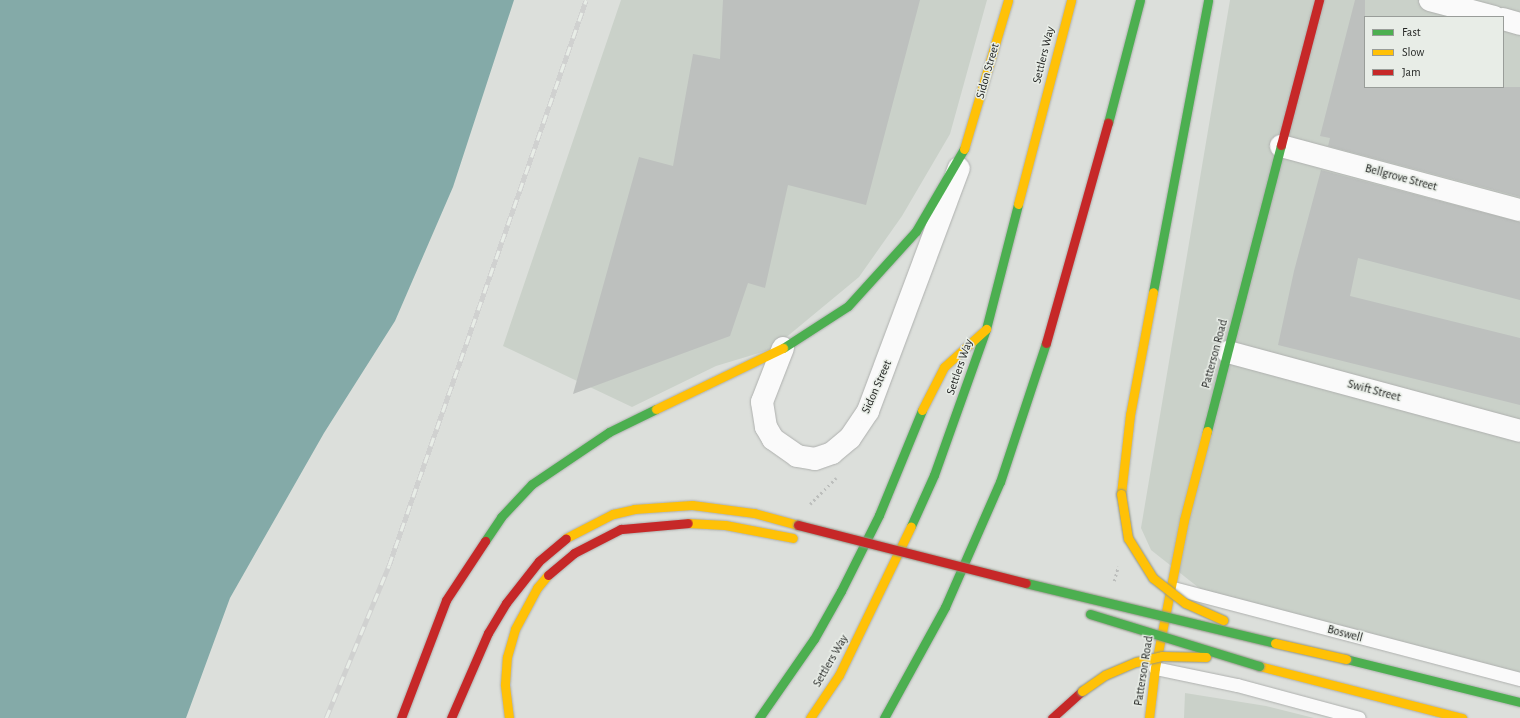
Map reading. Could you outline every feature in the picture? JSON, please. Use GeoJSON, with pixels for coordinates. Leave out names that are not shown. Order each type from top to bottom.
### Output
{"type":"FeatureCollection","features":[{"type":"Feature","properties":{"kind":"main road","name":"Sidon Street"},"geometry":{"type":"LineString","coordinates":[[783,348],[848,306],[876,277],[916,231],[968,143],[1008,0]]}},
{"type":"Feature","properties":{"kind":"main road","name":"Settlers Way"},"geometry":{"type":"LineString","coordinates":[[810,718],[839,675],[893,567],[934,475],[986,329],[1071,0]]}},
{"type":"Feature","properties":{"kind":"main road"},"geometry":{"type":"LineString","coordinates":[[884,718],[945,607],[1000,482],[1078,232],[1140,0]]}},
{"type":"Feature","properties":{"kind":"main road"},"geometry":{"type":"LineString","coordinates":[[1208,0],[1130,415],[1121,494],[1123,522],[1134,552],[1153,578],[1169,593],[1225,621],[1346,659]]}},
{"type":"Feature","properties":{"kind":"main road","name":"Patterson Road"},"geometry":{"type":"LineString","coordinates":[[1149,718],[1155,668],[1184,520],[1319,0]]}},
{"type":"Feature","properties":{"kind":"main road"},"geometry":{"type":"LineString","coordinates":[[759,718],[814,639],[841,591],[903,460],[931,389],[944,367],[986,329]]}},
{"type":"Feature","properties":{"kind":"main road"},"geometry":{"type":"LineString","coordinates":[[401,718],[446,600],[501,517],[532,484],[565,459],[609,432],[783,348]]}},
{"type":"Feature","properties":{"kind":"main road"},"geometry":{"type":"LineString","coordinates":[[451,718],[488,633],[506,603],[539,561],[561,541],[586,526],[613,514],[634,509],[692,505],[754,513],[1133,610],[1346,659],[1520,702]]}},
{"type":"Feature","properties":{"kind":"main road"},"geometry":{"type":"LineString","coordinates":[[509,718],[505,684],[507,657],[515,629],[537,588],[553,569],[574,553],[621,529],[675,522],[724,524],[796,539]]}},
{"type":"Feature","properties":{"kind":"main road"},"geometry":{"type":"LineString","coordinates":[[846,552],[869,558]]}},
{"type":"Feature","properties":{"kind":"main road"},"geometry":{"type":"LineString","coordinates":[[884,561],[907,567]]}},
{"type":"Feature","properties":{"kind":"main road"},"geometry":{"type":"LineString","coordinates":[[945,577],[968,583]]}},
{"type":"Feature","properties":{"kind":"main road"},"geometry":{"type":"LineString","coordinates":[[1080,612],[1259,666],[1462,718]]}},
{"type":"Feature","properties":{"kind":"main road"},"geometry":{"type":"LineString","coordinates":[[1052,718],[1082,691],[1105,675],[1162,656],[1206,657],[1259,666]]}},
{"type":"Feature","properties":{"kind":"street"},"geometry":{"type":"LineString","coordinates":[[1430,0],[1490,16]]}},
{"type":"Feature","properties":{"kind":"street"},"geometry":{"type":"LineString","coordinates":[[1504,19],[1520,24]]}},
{"type":"Feature","properties":{"kind":"street","name":"Sidon Street"},"geometry":{"type":"LineString","coordinates":[[783,348],[762,402],[766,427],[773,439],[797,456],[815,459],[832,453],[850,438],[868,411],[968,143]]}},
{"type":"Feature","properties":{"kind":"street","name":"Bellgrove Street"},"geometry":{"type":"LineString","coordinates":[[1281,146],[1520,210]]}},
{"type":"Feature","properties":{"kind":"street","name":"Swift Street"},"geometry":{"type":"LineString","coordinates":[[1228,352],[1520,431]]}},
{"type":"Feature","properties":{"kind":"lane","name":"Boswell"},"geometry":{"type":"LineString","coordinates":[[1171,588],[1520,679]]}},
{"type":"Feature","properties":{"kind":"lane"},"geometry":{"type":"LineString","coordinates":[[1155,668],[1237,685],[1359,718]]}},
{"type":"Feature","properties":{"kind":"path"},"geometry":{"type":"LineString","coordinates":[[805,510],[840,474]]}},
{"type":"Feature","properties":{"kind":"path"},"geometry":{"type":"LineString","coordinates":[[1113,584],[1120,561]]}},
{"type":"Feature","properties":{"kind":"shaded area"},"geometry":{"type":"Polygon","coordinates":[[[621,0],[987,0],[950,134],[902,216],[859,277],[772,349],[716,366],[632,407],[503,346],[621,0]]]}},
{"type":"Feature","properties":{"kind":"shaded area"},"geometry":{"type":"Polygon","coordinates":[[[1230,0],[1520,0],[1520,684],[1369,647],[1213,599],[1151,550],[1141,528],[1230,0]]]}},
{"type":"Feature","properties":{"kind":"shaded area"},"geometry":{"type":"Polygon","coordinates":[[[1185,693],[1266,706],[1314,718],[1184,718],[1185,693]]]}},
{"type":"Feature","properties":{"kind":"water"},"geometry":{"type":"Polygon","coordinates":[[[0,0],[514,0],[453,187],[395,321],[324,433],[230,598],[186,718],[0,718],[0,0]]]}},
{"type":"Feature","properties":{"kind":"building"},"geometry":{"type":"Polygon","coordinates":[[[723,0],[920,0],[866,205],[788,185],[765,288],[748,283],[730,336],[573,394],[639,157],[673,166],[693,54],[720,59],[723,0]]]}},
{"type":"Feature","properties":{"kind":"building"},"geometry":{"type":"Polygon","coordinates":[[[1355,0],[1365,0],[1364,88],[1520,87],[1520,197],[1328,146],[1330,138],[1320,136],[1355,0]]]}},
{"type":"Feature","properties":{"kind":"building"},"geometry":{"type":"Polygon","coordinates":[[[1321,170],[1520,222],[1520,300],[1358,258],[1350,296],[1520,338],[1520,405],[1278,345],[1294,271],[1321,170]]]}},
{"type":"Feature","properties":{"kind":"railway"},"geometry":{"type":"LineString","coordinates":[[326,718],[389,565],[586,0]]}},
{"type":"Feature","properties":{"kind":"traffic: fast"},"geometry":{"type":"LineString","coordinates":[[1108,123],[1140,0]]}},
{"type":"Feature","properties":{"kind":"traffic: fast"},"geometry":{"type":"LineString","coordinates":[[1153,292],[1208,0]]}},
{"type":"Feature","properties":{"kind":"traffic: fast"},"geometry":{"type":"LineString","coordinates":[[1207,431],[1281,145]]}},
{"type":"Feature","properties":{"kind":"traffic: fast"},"geometry":{"type":"LineString","coordinates":[[783,348],[848,306],[916,231],[964,149]]}},
{"type":"Feature","properties":{"kind":"traffic: fast"},"geometry":{"type":"LineString","coordinates":[[911,526],[934,475],[986,329],[1018,204]]}},
{"type":"Feature","properties":{"kind":"traffic: fast"},"geometry":{"type":"LineString","coordinates":[[884,718],[945,607],[1000,482],[1046,343]]}},
{"type":"Feature","properties":{"kind":"traffic: fast"},"geometry":{"type":"LineString","coordinates":[[485,541],[501,517],[532,484],[609,432],[656,409]]}},
{"type":"Feature","properties":{"kind":"traffic: fast"},"geometry":{"type":"LineString","coordinates":[[759,718],[814,639],[841,591],[879,515],[922,410]]}},
{"type":"Feature","properties":{"kind":"traffic: fast"},"geometry":{"type":"LineString","coordinates":[[1026,583],[1275,643]]}},
{"type":"Feature","properties":{"kind":"traffic: fast"},"geometry":{"type":"LineString","coordinates":[[1090,614],[1259,666]]}},
{"type":"Feature","properties":{"kind":"traffic: fast"},"geometry":{"type":"LineString","coordinates":[[1346,659],[1520,702]]}},
{"type":"Feature","properties":{"kind":"traffic: slow"},"geometry":{"type":"LineString","coordinates":[[964,149],[1008,0]]}},
{"type":"Feature","properties":{"kind":"traffic: slow"},"geometry":{"type":"LineString","coordinates":[[1018,204],[1071,0]]}},
{"type":"Feature","properties":{"kind":"traffic: slow"},"geometry":{"type":"LineString","coordinates":[[1121,494],[1130,415],[1153,292]]}},
{"type":"Feature","properties":{"kind":"traffic: slow"},"geometry":{"type":"LineString","coordinates":[[922,410],[944,367],[986,329]]}},
{"type":"Feature","properties":{"kind":"traffic: slow"},"geometry":{"type":"LineString","coordinates":[[656,409],[783,348]]}},
{"type":"Feature","properties":{"kind":"traffic: slow"},"geometry":{"type":"LineString","coordinates":[[1149,718],[1155,668],[1184,520],[1207,431]]}},
{"type":"Feature","properties":{"kind":"traffic: slow"},"geometry":{"type":"LineString","coordinates":[[1121,494],[1128,538],[1153,578],[1185,603],[1223,620]]}},
{"type":"Feature","properties":{"kind":"traffic: slow"},"geometry":{"type":"LineString","coordinates":[[566,538],[613,514],[634,509],[692,505],[754,513],[798,525]]}},
{"type":"Feature","properties":{"kind":"traffic: slow"},"geometry":{"type":"LineString","coordinates":[[688,523],[725,525],[793,538]]}},
{"type":"Feature","properties":{"kind":"traffic: slow"},"geometry":{"type":"LineString","coordinates":[[810,718],[839,675],[911,526]]}},
{"type":"Feature","properties":{"kind":"traffic: slow"},"geometry":{"type":"LineString","coordinates":[[509,718],[505,684],[507,657],[515,629],[537,588],[548,575]]}},
{"type":"Feature","properties":{"kind":"traffic: slow"},"geometry":{"type":"LineString","coordinates":[[1275,643],[1346,659]]}},
{"type":"Feature","properties":{"kind":"traffic: slow"},"geometry":{"type":"LineString","coordinates":[[1082,691],[1105,675],[1136,662],[1162,656],[1206,657]]}},
{"type":"Feature","properties":{"kind":"traffic: slow"},"geometry":{"type":"LineString","coordinates":[[1259,666],[1462,718]]}},
{"type":"Feature","properties":{"kind":"traffic: jam"},"geometry":{"type":"LineString","coordinates":[[1281,145],[1319,0]]}},
{"type":"Feature","properties":{"kind":"traffic: jam"},"geometry":{"type":"LineString","coordinates":[[1046,343],[1108,123]]}},
{"type":"Feature","properties":{"kind":"traffic: jam"},"geometry":{"type":"LineString","coordinates":[[548,575],[574,553],[621,529],[688,523]]}},
{"type":"Feature","properties":{"kind":"traffic: jam"},"geometry":{"type":"LineString","coordinates":[[798,525],[1026,583]]}},
{"type":"Feature","properties":{"kind":"traffic: jam"},"geometry":{"type":"LineString","coordinates":[[451,718],[488,633],[506,603],[539,561],[566,538]]}},
{"type":"Feature","properties":{"kind":"traffic: jam"},"geometry":{"type":"LineString","coordinates":[[401,718],[446,600],[485,541]]}},
{"type":"Feature","properties":{"kind":"traffic: jam"},"geometry":{"type":"LineString","coordinates":[[1052,718],[1082,691]]}}]}
